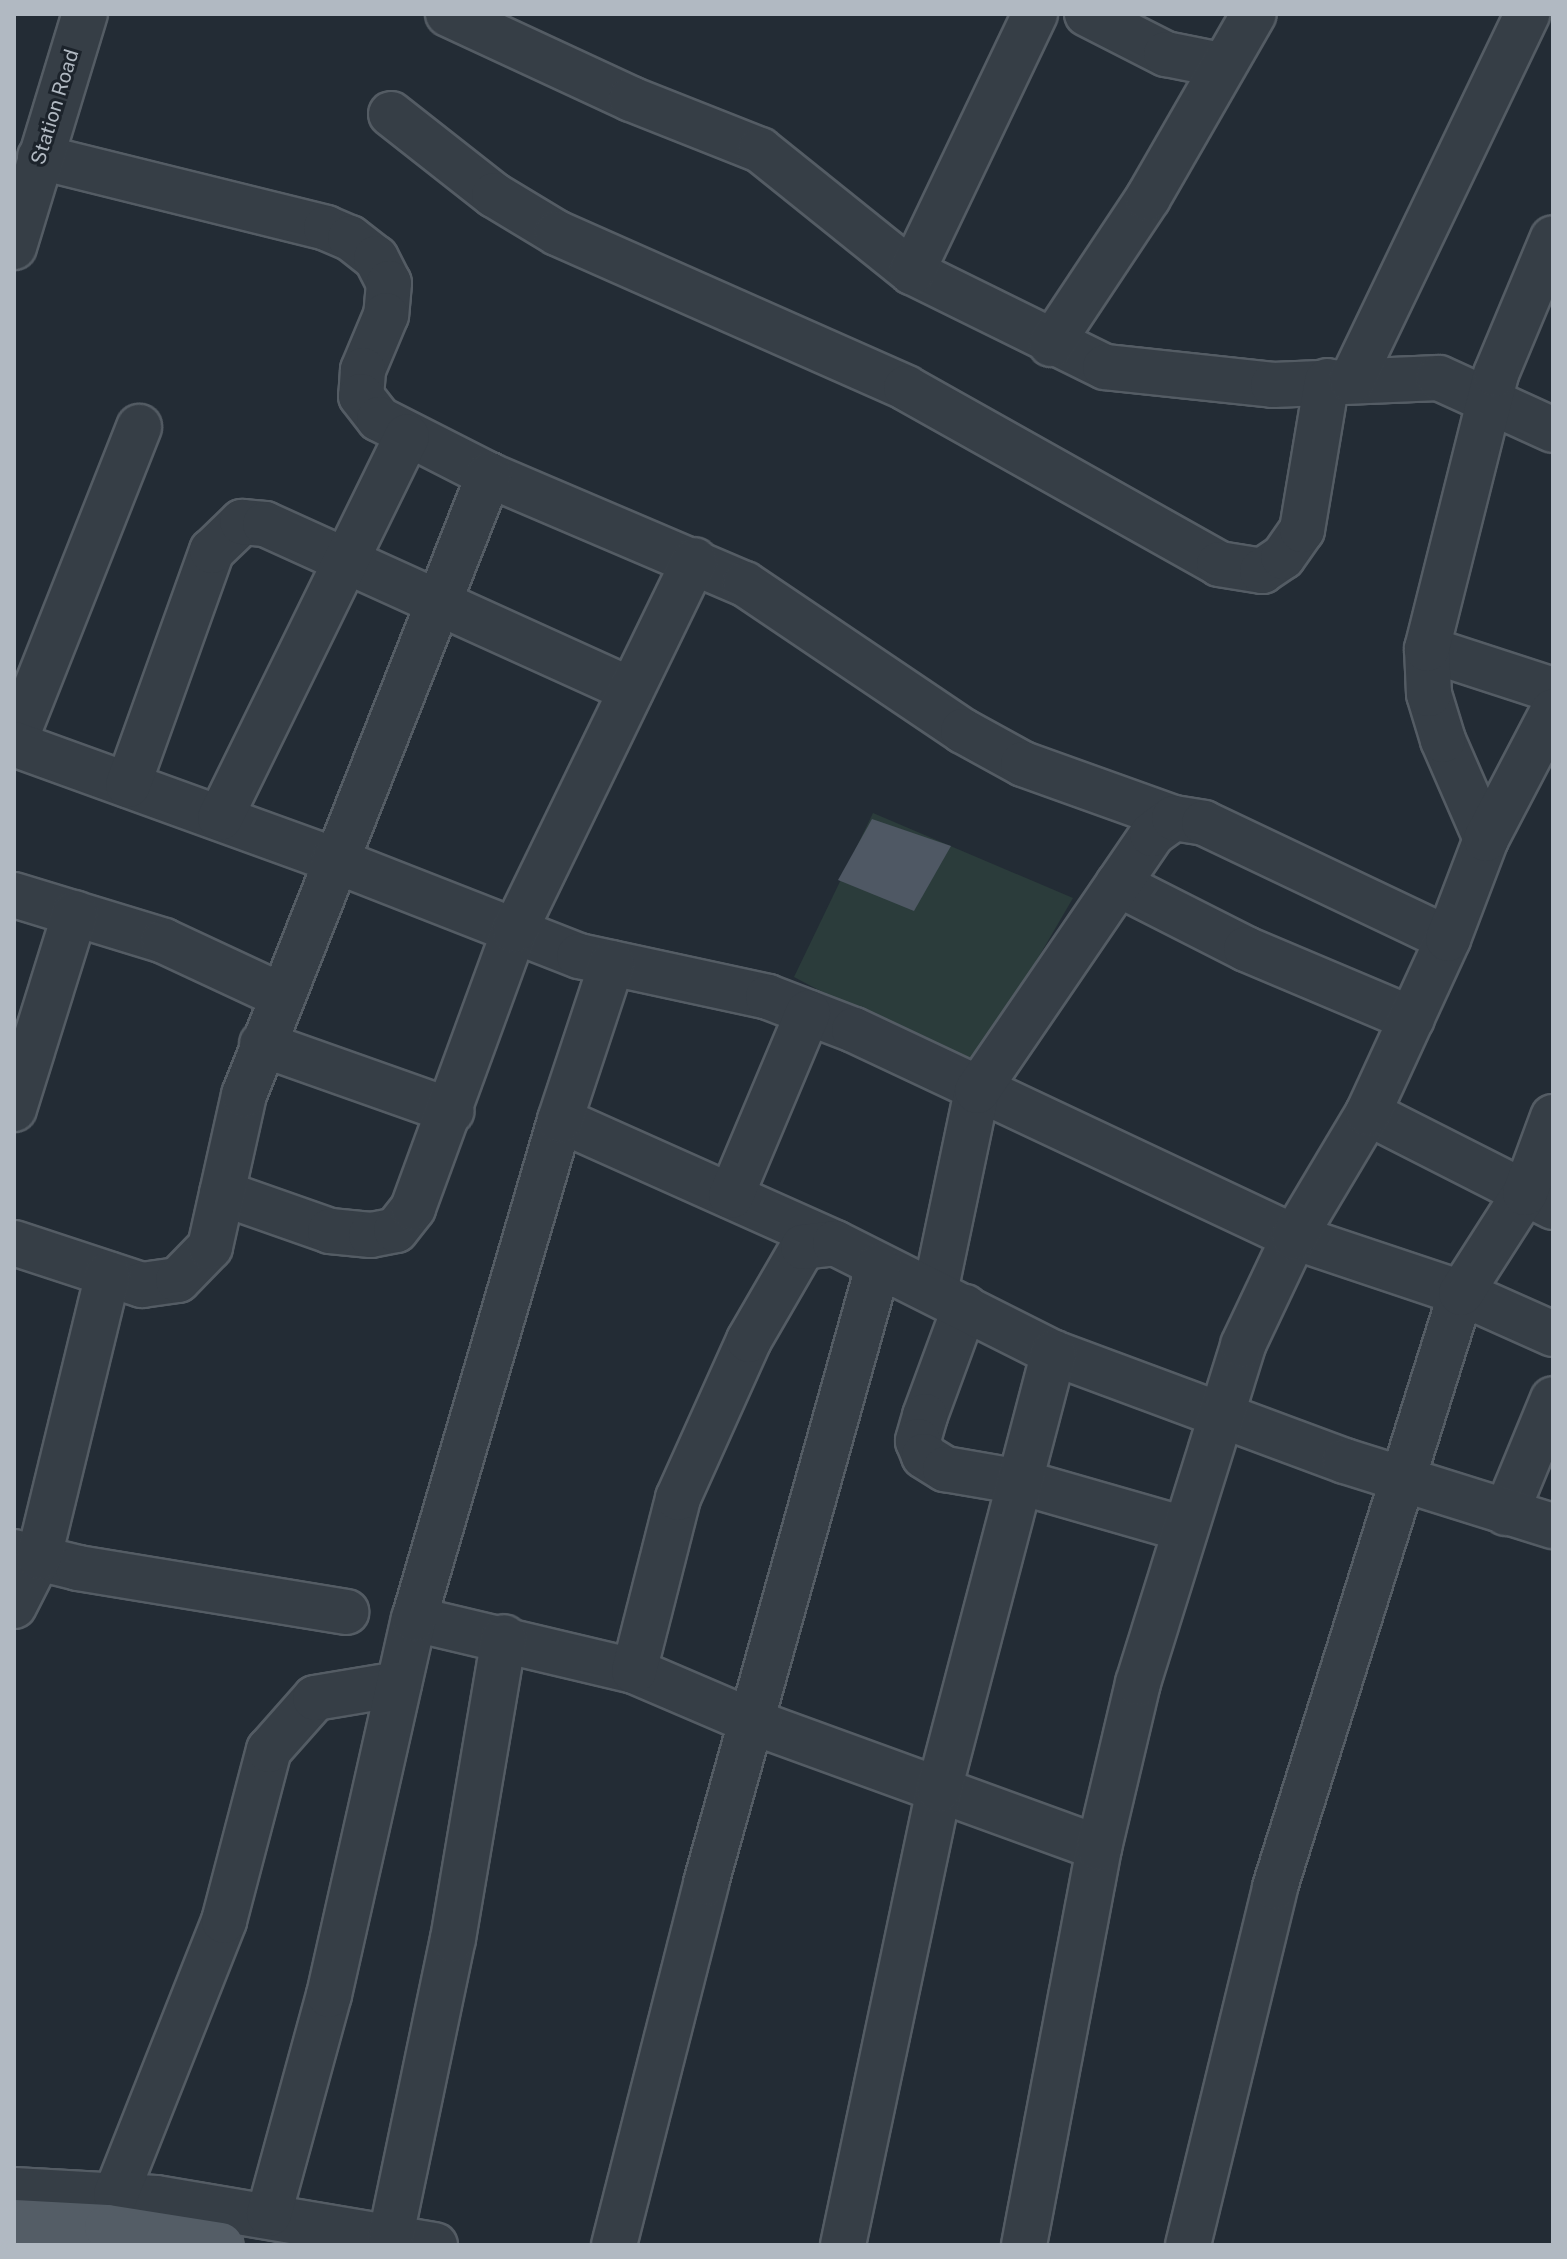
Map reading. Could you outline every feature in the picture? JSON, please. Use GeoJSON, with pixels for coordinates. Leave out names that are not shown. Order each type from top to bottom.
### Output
{"type":"FeatureCollection","features":[{"type":"Feature","properties":{"kind":"main road"},"geometry":{"type":"LineString","coordinates":[[14,2222],[107,2227],[221,2245]]}},
{"type":"Feature","properties":{"kind":"street","name":"Station Road"},"geometry":{"type":"LineString","coordinates":[[14,247],[85,14]]}},
{"type":"Feature","properties":{"kind":"street"},"geometry":{"type":"LineString","coordinates":[[448,14],[520,30],[760,150],[912,272],[1051,344],[1105,367],[1163,376],[1273,385],[1439,378],[1490,398],[1553,430]]}},
{"type":"Feature","properties":{"kind":"street"},"geometry":{"type":"LineString","coordinates":[[912,272],[1035,14]]}},
{"type":"Feature","properties":{"kind":"street"},"geometry":{"type":"LineString","coordinates":[[1087,14],[1166,54],[1221,65]]}},
{"type":"Feature","properties":{"kind":"street"},"geometry":{"type":"LineString","coordinates":[[1051,344],[1148,198],[1221,65],[1254,14]]}},
{"type":"Feature","properties":{"kind":"street"},"geometry":{"type":"LineString","coordinates":[[391,114],[494,195],[557,233],[893,381],[1219,564],[1262,571],[1283,557],[1302,530],[1339,381],[1530,14],[1553,25]]}},
{"type":"Feature","properties":{"kind":"street"},"geometry":{"type":"LineString","coordinates":[[40,157],[326,228],[376,258],[389,283],[386,315],[363,370],[361,396],[379,419],[407,436],[489,475],[695,560],[792,612],[963,731],[1023,764],[1174,818],[1204,823],[1448,939]]}},
{"type":"Feature","properties":{"kind":"street"},"geometry":{"type":"LineString","coordinates":[[1486,839],[1443,740],[1429,694],[1427,649],[1490,398],[1553,238]]}},
{"type":"Feature","properties":{"kind":"street"},"geometry":{"type":"LineString","coordinates":[[139,427],[14,744],[334,860],[579,956],[768,997],[1294,1237],[1461,1293],[1553,1334]]}},
{"type":"Feature","properties":{"kind":"street"},"geometry":{"type":"LineString","coordinates":[[220,818],[407,436]]}},
{"type":"Feature","properties":{"kind":"street"},"geometry":{"type":"LineString","coordinates":[[14,1243],[142,1285],[178,1280],[210,1247],[244,1095],[262,1044],[489,475]]}},
{"type":"Feature","properties":{"kind":"street"},"geometry":{"type":"LineString","coordinates":[[128,785],[212,551],[225,533],[242,522],[265,524],[345,563],[631,690]]}},
{"type":"Feature","properties":{"kind":"street"},"geometry":{"type":"LineString","coordinates":[[222,1193],[330,1231],[371,1235],[396,1230],[413,1208],[515,930],[695,560]]}},
{"type":"Feature","properties":{"kind":"street"},"geometry":{"type":"LineString","coordinates":[[1427,649],[1553,690]]}},
{"type":"Feature","properties":{"kind":"street"},"geometry":{"type":"LineString","coordinates":[[1024,2245],[1099,1848],[1138,1683],[1243,1345],[1294,1237],[1368,1113],[1448,939],[1486,839],[1553,711]]}},
{"type":"Feature","properties":{"kind":"street"},"geometry":{"type":"LineString","coordinates":[[1174,818],[1152,834],[977,1091],[950,1300],[918,1441],[924,1456],[945,1469],[1020,1482],[1184,1529]]}},
{"type":"Feature","properties":{"kind":"street"},"geometry":{"type":"LineString","coordinates":[[1118,884],[1246,949],[1412,1019]]}},
{"type":"Feature","properties":{"kind":"street"},"geometry":{"type":"LineString","coordinates":[[14,895],[179,947],[282,996]]}},
{"type":"Feature","properties":{"kind":"street"},"geometry":{"type":"LineString","coordinates":[[14,1109],[75,913]]}},
{"type":"Feature","properties":{"kind":"street"},"geometry":{"type":"LineString","coordinates":[[269,2214],[329,1995],[414,1619],[560,1120],[612,963]]}},
{"type":"Feature","properties":{"kind":"street"},"geometry":{"type":"LineString","coordinates":[[731,1196],[808,1013]]}},
{"type":"Feature","properties":{"kind":"street"},"geometry":{"type":"LineString","coordinates":[[262,1044],[451,1111]]}},
{"type":"Feature","properties":{"kind":"street"},"geometry":{"type":"LineString","coordinates":[[1368,1113],[1539,1200]]}},
{"type":"Feature","properties":{"kind":"street"},"geometry":{"type":"LineString","coordinates":[[1188,2245],[1275,1887],[1461,1293],[1539,1200],[1553,1117]]}},
{"type":"Feature","properties":{"kind":"street"},"geometry":{"type":"LineString","coordinates":[[560,1120],[835,1243],[1054,1353],[1404,1480],[1553,1526]]}},
{"type":"Feature","properties":{"kind":"street"},"geometry":{"type":"LineString","coordinates":[[634,1671],[678,1498],[749,1340],[803,1247],[835,1243]]}},
{"type":"Feature","properties":{"kind":"street"},"geometry":{"type":"LineString","coordinates":[[614,2245],[706,1883],[878,1267]]}},
{"type":"Feature","properties":{"kind":"street"},"geometry":{"type":"LineString","coordinates":[[14,1606],[108,1274]]}},
{"type":"Feature","properties":{"kind":"street"},"geometry":{"type":"LineString","coordinates":[[843,2245],[939,1790],[1054,1353]]}},
{"type":"Feature","properties":{"kind":"street"},"geometry":{"type":"LineString","coordinates":[[1506,1513],[1553,1399]]}},
{"type":"Feature","properties":{"kind":"street"},"geometry":{"type":"LineString","coordinates":[[26,1555],[346,1612]]}},
{"type":"Feature","properties":{"kind":"street"},"geometry":{"type":"LineString","coordinates":[[414,1619],[504,1637],[634,1671],[753,1722],[1099,1848]]}},
{"type":"Feature","properties":{"kind":"street"},"geometry":{"type":"LineString","coordinates":[[391,2235],[453,1939],[504,1637]]}},
{"type":"Feature","properties":{"kind":"street"},"geometry":{"type":"LineString","coordinates":[[116,2194],[224,1921],[269,1750],[315,1698],[399,1684]]}},
{"type":"Feature","properties":{"kind":"street"},"geometry":{"type":"LineString","coordinates":[[14,2190],[116,2194],[269,2214],[435,2245]]}},
{"type":"Feature","properties":{"kind":"shaded area"},"geometry":{"type":"Polygon","coordinates":[[[873,813],[1073,898],[972,1071],[794,977],[873,813]]]}},
{"type":"Feature","properties":{"kind":"building"},"geometry":{"type":"Polygon","coordinates":[[[872,819],[951,846],[914,911],[838,880],[872,819]]]}}]}
